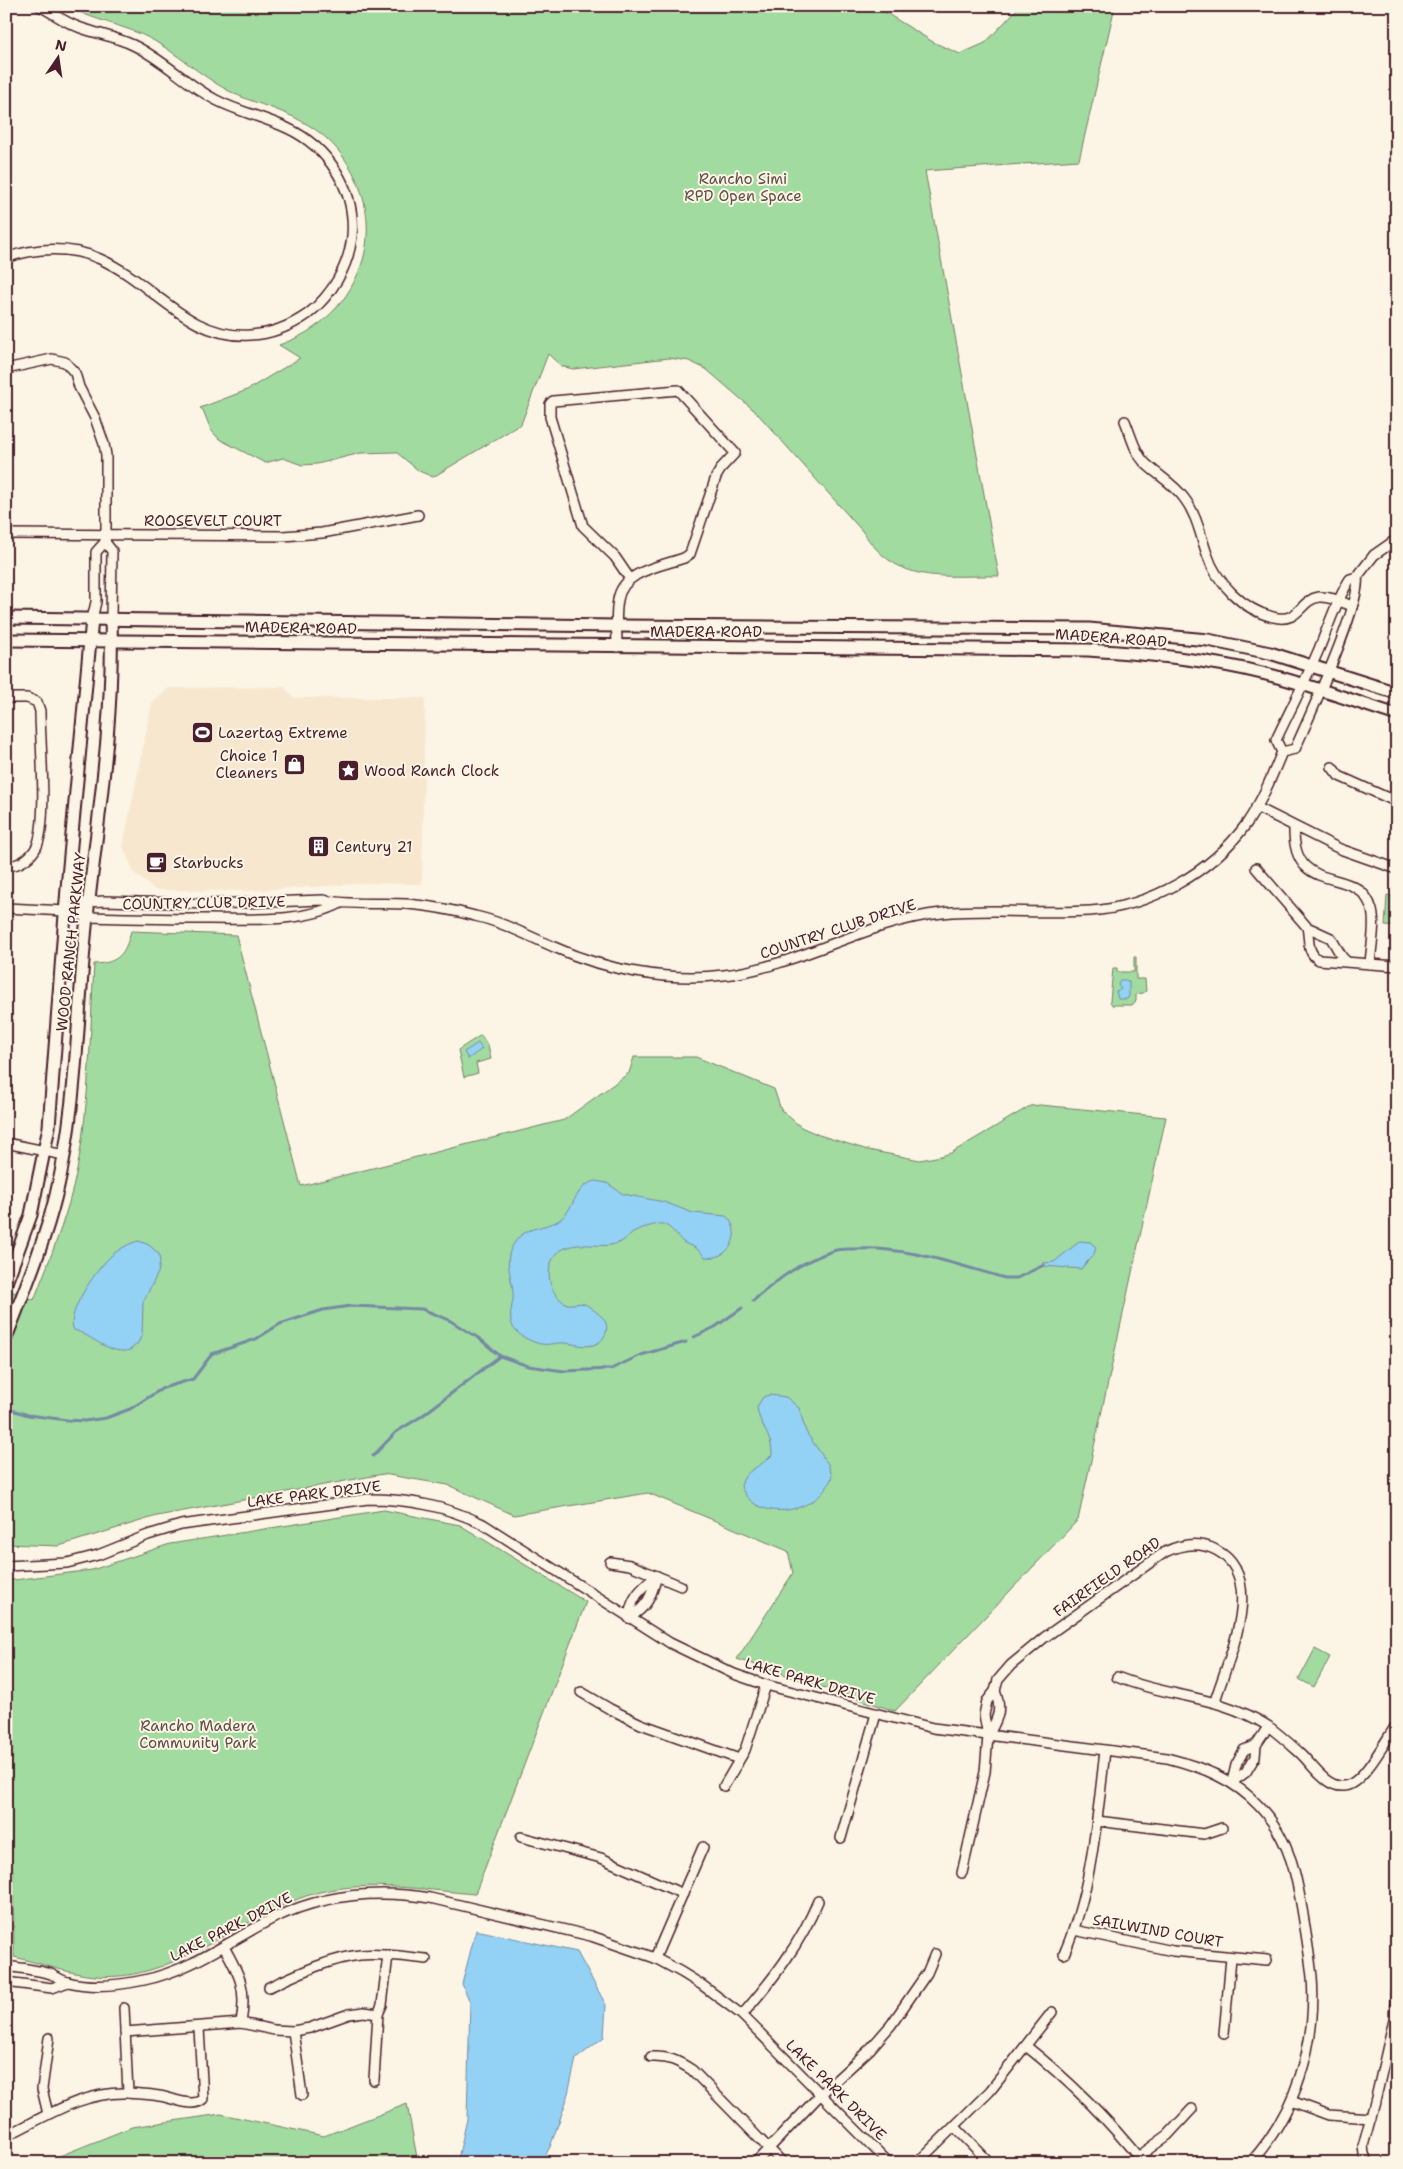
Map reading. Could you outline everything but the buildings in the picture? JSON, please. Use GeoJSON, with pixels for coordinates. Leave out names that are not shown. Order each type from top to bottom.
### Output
{"type":"FeatureCollection","features":[{"type":"Feature","properties":{"kind":"main road","name":"MADERA ROAD"},"geometry":{"type":"LineString","coordinates":[[6,618],[617,626],[1089,629],[1208,640],[1270,653],[1397,693]]}},
{"type":"Feature","properties":{"kind":"main road","name":"WOOD RANCH PARKWAY"},"geometry":{"type":"LineString","coordinates":[[6,1283],[31,1215],[49,1127],[92,619]]}},
{"type":"Feature","properties":{"kind":"main road","name":"WOOD RANCH PARKWAY"},"geometry":{"type":"LineString","coordinates":[[6,1338],[46,1230],[64,1155],[70,1113],[87,917],[104,784],[112,663],[111,619]]}},
{"type":"Feature","properties":{"kind":"main road","name":"MADERA ROAD"},"geometry":{"type":"LineString","coordinates":[[6,640],[1088,650],[1205,661],[1302,684],[1397,715]]}},
{"type":"Feature","properties":{"kind":"street"},"geometry":{"type":"LineString","coordinates":[[6,258],[28,251],[63,250],[99,259],[117,268],[200,326],[227,335],[258,335],[288,326],[317,306],[342,272],[349,253],[352,236],[350,203],[344,185],[332,164],[315,146],[286,128],[215,100],[156,58],[132,44],[70,24],[40,6]]}},
{"type":"Feature","properties":{"kind":"street","name":"WOOD RANCH PARKWAY"},"geometry":{"type":"LineString","coordinates":[[6,369],[32,365],[44,360],[59,360],[70,367],[75,373],[79,387],[95,418],[106,455],[106,538],[112,551],[111,619]]}},
{"type":"Feature","properties":{"kind":"street"},"geometry":{"type":"LineString","coordinates":[[616,647],[617,600],[620,592],[630,579],[690,554],[716,478],[722,467],[735,453],[678,390],[553,402],[550,404],[550,416],[583,526],[615,557],[630,579]]}},
{"type":"Feature","properties":{"kind":"street"},"geometry":{"type":"LineString","coordinates":[[1125,421],[1139,455],[1145,463],[1173,486],[1192,510],[1213,568],[1233,594],[1258,611],[1281,618],[1291,617],[1314,598],[1323,597],[1352,606]]}},
{"type":"Feature","properties":{"kind":"street","name":"ROOSEVELT COURT"},"geometry":{"type":"LineString","coordinates":[[6,534],[106,538],[302,535],[418,515]]}},
{"type":"Feature","properties":{"kind":"street","name":"WOOD RANCH PARKWAY"},"geometry":{"type":"LineString","coordinates":[[92,619],[96,602],[96,552],[106,538]]}},
{"type":"Feature","properties":{"kind":"street"},"geometry":{"type":"LineString","coordinates":[[1357,577],[1359,584],[1352,606],[1295,749],[1282,752],[1276,740],[1338,601],[1350,579],[1357,577],[1374,555],[1397,538]]}},
{"type":"Feature","properties":{"kind":"street"},"geometry":{"type":"LineString","coordinates":[[6,698],[27,698],[36,702],[40,710],[42,811],[40,835],[32,855],[22,863],[6,866]]}},
{"type":"Feature","properties":{"kind":"street","name":"COUNTRY CLUB DRIVE"},"geometry":{"type":"LineString","coordinates":[[66,911],[89,902],[210,904],[323,900],[341,904],[409,904],[479,916],[579,957],[607,965],[666,975],[722,975],[749,972],[780,963],[873,929],[922,916],[971,911],[1093,911],[1142,901],[1175,885],[1214,858],[1246,824],[1282,752]]}},
{"type":"Feature","properties":{"kind":"street"},"geometry":{"type":"LineString","coordinates":[[1332,767],[1339,776],[1397,802]]}},
{"type":"Feature","properties":{"kind":"street"},"geometry":{"type":"LineString","coordinates":[[1256,807],[1340,849],[1397,869]]}},
{"type":"Feature","properties":{"kind":"street"},"geometry":{"type":"LineString","coordinates":[[1294,827],[1295,851],[1303,864],[1318,876],[1350,884],[1364,895],[1369,902],[1373,924],[1370,964]]}},
{"type":"Feature","properties":{"kind":"street"},"geometry":{"type":"LineString","coordinates":[[1256,868],[1307,927],[1331,938],[1342,957],[1346,960]]}},
{"type":"Feature","properties":{"kind":"street","name":"COUNTRY CLUB DRIVE"},"geometry":{"type":"LineString","coordinates":[[6,908],[66,911],[87,917],[250,919],[294,916],[328,910],[341,904]]}},
{"type":"Feature","properties":{"kind":"street"},"geometry":{"type":"LineString","coordinates":[[1307,927],[1309,947],[1314,957],[1325,961],[1346,960],[1397,966]]}},
{"type":"Feature","properties":{"kind":"street"},"geometry":{"type":"LineString","coordinates":[[6,1143],[64,1155]]}},
{"type":"Feature","properties":{"kind":"street","name":"LAKE PARK DRIVE"},"geometry":{"type":"LineString","coordinates":[[6,1566],[67,1563],[98,1555],[148,1535],[180,1525],[368,1499],[396,1499],[437,1506],[483,1524],[628,1618],[701,1660],[734,1674],[766,1685],[933,1728],[1175,1760],[1191,1764],[1232,1782],[1260,1806],[1279,1833],[1295,1868],[1312,1978],[1312,2010],[1309,2041],[1302,2072],[1291,2101],[1278,2127],[1250,2163]]}},
{"type":"Feature","properties":{"kind":"street","name":"FAIRFIELD ROAD"},"geometry":{"type":"LineString","coordinates":[[988,1736],[984,1715],[987,1701],[995,1691],[998,1680],[1010,1665],[1045,1637],[1165,1552],[1188,1544],[1206,1546],[1224,1555],[1235,1567],[1242,1585],[1239,1624],[1215,1701]]}},
{"type":"Feature","properties":{"kind":"street"},"geometry":{"type":"LineString","coordinates":[[610,1562],[630,1565],[681,1586]]}},
{"type":"Feature","properties":{"kind":"street"},"geometry":{"type":"LineString","coordinates":[[628,1618],[642,1610],[651,1598],[656,1576]]}},
{"type":"Feature","properties":{"kind":"street"},"geometry":{"type":"LineString","coordinates":[[628,1618],[630,1605],[639,1590],[656,1576]]}},
{"type":"Feature","properties":{"kind":"street"},"geometry":{"type":"LineString","coordinates":[[1116,1677],[1138,1685],[1215,1701],[1243,1713],[1268,1727],[1300,1753],[1327,1780],[1343,1787],[1352,1785],[1361,1778],[1397,1724]]}},
{"type":"Feature","properties":{"kind":"street"},"geometry":{"type":"LineString","coordinates":[[724,1786],[745,1750],[766,1685]]}},
{"type":"Feature","properties":{"kind":"street"},"geometry":{"type":"LineString","coordinates":[[962,1873],[983,1780],[988,1736],[998,1717],[1000,1703],[995,1691]]}},
{"type":"Feature","properties":{"kind":"street"},"geometry":{"type":"LineString","coordinates":[[581,1692],[641,1724],[739,1759]]}},
{"type":"Feature","properties":{"kind":"street"},"geometry":{"type":"LineString","coordinates":[[841,1838],[876,1714]]}},
{"type":"Feature","properties":{"kind":"street"},"geometry":{"type":"LineString","coordinates":[[1232,1782],[1236,1765],[1244,1750],[1256,1745],[1268,1727]]}},
{"type":"Feature","properties":{"kind":"street"},"geometry":{"type":"LineString","coordinates":[[1064,1954],[1074,1930],[1090,1867],[1105,1750]]}},
{"type":"Feature","properties":{"kind":"street"},"geometry":{"type":"LineString","coordinates":[[1097,1821],[1204,1834],[1222,1828]]}},
{"type":"Feature","properties":{"kind":"street"},"geometry":{"type":"LineString","coordinates":[[521,1837],[601,1858],[683,1894]]}},
{"type":"Feature","properties":{"kind":"street"},"geometry":{"type":"LineString","coordinates":[[655,1958],[703,1847]]}},
{"type":"Feature","properties":{"kind":"street","name":"LAKE PARK DRIVE"},"geometry":{"type":"LineString","coordinates":[[6,1966],[50,1974],[68,1982],[116,1984],[144,1980],[170,1973],[196,1962],[274,1918],[308,1904],[347,1895],[389,1893],[430,1898],[591,1936],[655,1958],[702,1985],[742,2015],[888,2163]]}},
{"type":"Feature","properties":{"kind":"street"},"geometry":{"type":"LineString","coordinates":[[742,2015],[795,1949],[818,1901]]}},
{"type":"Feature","properties":{"kind":"street","name":"SAILWIND COURT"},"geometry":{"type":"LineString","coordinates":[[1074,1930],[1173,1951],[1267,1960]]}},
{"type":"Feature","properties":{"kind":"street"},"geometry":{"type":"LineString","coordinates":[[224,1947],[238,1972],[243,1986],[244,2004],[240,2023]]}},
{"type":"Feature","properties":{"kind":"street"},"geometry":{"type":"LineString","coordinates":[[755,2163],[821,2094],[870,2049],[891,2025],[927,1973],[935,1954]]}},
{"type":"Feature","properties":{"kind":"street"},"geometry":{"type":"LineString","coordinates":[[269,1987],[337,1960],[361,1955],[388,1955],[426,1959]]}},
{"type":"Feature","properties":{"kind":"street"},"geometry":{"type":"LineString","coordinates":[[374,2080],[378,2014],[382,2004],[388,1955]]}},
{"type":"Feature","properties":{"kind":"street"},"geometry":{"type":"LineString","coordinates":[[1224,2034],[1231,1958]]}},
{"type":"Feature","properties":{"kind":"street"},"geometry":{"type":"LineString","coordinates":[[1368,2163],[1363,2146],[1392,2049],[1397,1973]]}},
{"type":"Feature","properties":{"kind":"street","name":"LAKE PARK DRIVE"},"geometry":{"type":"LineString","coordinates":[[6,1982],[52,1988],[68,1982]]}},
{"type":"Feature","properties":{"kind":"street"},"geometry":{"type":"LineString","coordinates":[[124,2008],[128,2093]]}},
{"type":"Feature","properties":{"kind":"street"},"geometry":{"type":"LineString","coordinates":[[125,2032],[199,2028],[240,2023],[274,2030],[293,2031],[310,2028],[349,2014],[364,2012],[378,2014]]}},
{"type":"Feature","properties":{"kind":"street"},"geometry":{"type":"LineString","coordinates":[[917,2163],[990,2091],[1052,2012]]}},
{"type":"Feature","properties":{"kind":"street"},"geometry":{"type":"LineString","coordinates":[[6,2136],[48,2114],[98,2094],[128,2093],[159,2096],[186,2102],[200,2102],[203,2099],[199,2028]]}},
{"type":"Feature","properties":{"kind":"street"},"geometry":{"type":"LineString","coordinates":[[293,2031],[302,2095]]}},
{"type":"Feature","properties":{"kind":"street"},"geometry":{"type":"LineString","coordinates":[[48,2114],[42,2088],[49,2038]]}},
{"type":"Feature","properties":{"kind":"street"},"geometry":{"type":"LineString","coordinates":[[1026,2046],[1059,2072],[1086,2097],[1141,2160],[1192,2109]]}},
{"type":"Feature","properties":{"kind":"street"},"geometry":{"type":"LineString","coordinates":[[651,2057],[664,2057],[679,2061],[692,2070],[784,2163]]}},
{"type":"Feature","properties":{"kind":"street"},"geometry":{"type":"LineString","coordinates":[[1291,2101],[1329,2116],[1371,2118]]}},
{"type":"Feature","properties":{"kind":"street"},"geometry":{"type":"LineString","coordinates":[[955,2127],[990,2163]]}},
{"type":"Feature","properties":{"kind":"shaded area"},"geometry":{"type":"Polygon","coordinates":[[[284,687],[294,698],[425,698],[422,884],[373,883],[248,891],[155,890],[134,873],[123,846],[152,702],[169,688],[284,687]]]}},
{"type":"Feature","properties":{"kind":"green space","name":"Rancho Simi RPD Open Space"},"geometry":{"type":"Polygon","coordinates":[[[67,6],[875,6],[933,42],[960,54],[985,43],[1020,6],[1115,6],[1079,160],[925,171],[999,576],[941,576],[923,574],[891,562],[877,549],[756,412],[706,369],[689,361],[669,358],[573,369],[561,366],[548,354],[521,424],[433,477],[419,471],[396,452],[361,453],[317,464],[302,465],[283,458],[265,463],[219,439],[211,430],[203,410],[200,408],[247,390],[300,358],[279,345],[308,332],[320,323],[342,302],[350,289],[363,260],[367,240],[364,200],[357,181],[347,163],[335,147],[320,133],[284,113],[227,90],[151,39],[131,30],[88,16],[67,6]]]}},
{"type":"Feature","properties":{"kind":"green space"},"geometry":{"type":"Polygon","coordinates":[[[1387,895],[1397,897],[1397,927],[1385,926],[1387,895]]]}},
{"type":"Feature","properties":{"kind":"green space"},"geometry":{"type":"Polygon","coordinates":[[[131,931],[236,935],[301,1186],[564,1120],[629,1073],[634,1057],[696,1057],[774,1089],[781,1110],[801,1127],[819,1135],[868,1150],[920,1160],[951,1153],[1030,1106],[1040,1105],[1166,1117],[1078,1520],[895,1711],[737,1659],[793,1573],[788,1551],[648,1493],[514,1515],[448,1485],[383,1474],[157,1516],[59,1546],[6,1544],[6,1289],[34,1300],[58,1236],[77,1170],[85,1119],[94,964],[109,962],[120,956],[131,931]]]}},
{"type":"Feature","properties":{"kind":"green space"},"geometry":{"type":"Polygon","coordinates":[[[1134,957],[1136,957],[1136,979],[1145,979],[1146,991],[1136,994],[1136,1001],[1132,1005],[1112,1005],[1110,1001],[1113,968],[1117,968],[1117,972],[1134,972],[1134,957]]]}},
{"type":"Feature","properties":{"kind":"green space"},"geometry":{"type":"Polygon","coordinates":[[[481,1035],[488,1046],[491,1059],[476,1063],[478,1073],[464,1077],[458,1050],[481,1035]]]}},
{"type":"Feature","properties":{"kind":"green space","name":"Rancho Madera Community Park"},"geometry":{"type":"Polygon","coordinates":[[[384,1510],[460,1525],[586,1602],[475,1894],[378,1886],[339,1888],[320,1892],[292,1901],[264,1914],[182,1958],[154,1969],[125,1975],[85,1975],[14,1957],[13,1872],[6,1832],[6,1581],[92,1570],[170,1544],[384,1510]]]}},
{"type":"Feature","properties":{"kind":"green space"},"geometry":{"type":"Polygon","coordinates":[[[1315,1649],[1330,1657],[1314,1687],[1299,1679],[1315,1649]]]}},
{"type":"Feature","properties":{"kind":"green space"},"geometry":{"type":"Polygon","coordinates":[[[407,2104],[418,2163],[42,2163],[132,2127],[221,2114],[324,2136],[407,2104]]]}},
{"type":"Feature","properties":{"kind":"water"},"geometry":{"type":"Polygon","coordinates":[[[1120,980],[1129,982],[1129,996],[1127,999],[1118,999],[1116,991],[1121,989],[1118,985],[1120,980]]]}},
{"type":"Feature","properties":{"kind":"water"},"geometry":{"type":"Polygon","coordinates":[[[478,1043],[482,1049],[468,1059],[464,1052],[478,1043]]]}},
{"type":"Feature","properties":{"kind":"water"},"geometry":{"type":"Polygon","coordinates":[[[595,1181],[607,1183],[623,1194],[664,1202],[693,1213],[726,1216],[734,1230],[734,1238],[727,1251],[721,1255],[705,1257],[697,1249],[683,1242],[669,1227],[660,1224],[633,1232],[621,1242],[615,1244],[601,1246],[574,1245],[560,1251],[550,1266],[550,1283],[554,1292],[559,1299],[567,1304],[583,1304],[596,1312],[605,1322],[606,1334],[601,1341],[589,1346],[534,1342],[519,1334],[511,1323],[513,1293],[508,1261],[511,1248],[520,1236],[526,1232],[559,1220],[568,1211],[584,1186],[595,1181]]]}},
{"type":"Feature","properties":{"kind":"water"},"geometry":{"type":"Polygon","coordinates":[[[139,1241],[149,1245],[159,1254],[160,1262],[158,1273],[143,1302],[142,1334],[138,1343],[130,1350],[123,1351],[108,1348],[74,1330],[72,1323],[74,1313],[84,1291],[106,1261],[121,1249],[139,1241]]]}},
{"type":"Feature","properties":{"kind":"water"},"geometry":{"type":"Polygon","coordinates":[[[1080,1241],[1090,1242],[1096,1247],[1094,1254],[1081,1269],[1044,1266],[1043,1263],[1054,1262],[1080,1241]]]}},
{"type":"Feature","properties":{"kind":"water"},"geometry":{"type":"Polygon","coordinates":[[[769,1395],[786,1397],[799,1408],[806,1432],[828,1464],[832,1476],[826,1489],[816,1499],[803,1506],[788,1510],[773,1510],[760,1507],[749,1499],[741,1486],[749,1472],[772,1455],[772,1448],[757,1407],[763,1397],[769,1395]]]}},
{"type":"Feature","properties":{"kind":"water"},"geometry":{"type":"Polygon","coordinates":[[[476,1930],[577,1952],[606,2005],[604,2037],[576,2059],[566,2102],[550,2147],[541,2163],[457,2163],[467,2119],[470,2002],[462,1984],[476,1930]]]}},
{"type":"Feature","properties":{"kind":"waterway"},"geometry":{"type":"LineString","coordinates":[[753,1301],[780,1279],[810,1260],[841,1249],[894,1250],[913,1253],[1005,1278],[1017,1278],[1044,1265]]}},
{"type":"Feature","properties":{"kind":"waterway"},"geometry":{"type":"LineString","coordinates":[[6,1408],[28,1415],[67,1420],[85,1421],[106,1418],[130,1409],[163,1388],[193,1379],[212,1354],[256,1339],[280,1324],[323,1310],[351,1306],[422,1309],[449,1320],[480,1339],[500,1356],[528,1366],[564,1371],[611,1369],[641,1355],[686,1342]]}},
{"type":"Feature","properties":{"kind":"waterway"},"geometry":{"type":"LineString","coordinates":[[694,1337],[715,1327],[742,1308]]}},
{"type":"Feature","properties":{"kind":"waterway"},"geometry":{"type":"LineString","coordinates":[[373,1456],[396,1432],[422,1416],[500,1356]]}},
{"type":"Feature","properties":{"kind":"place","name":"Lazertag Extreme"},"geometry":{"type":"Point","coordinates":[202,733]}},
{"type":"Feature","properties":{"kind":"place","name":"Choice 1 Cleaners"},"geometry":{"type":"Point","coordinates":[294,765]}},
{"type":"Feature","properties":{"kind":"place","name":"Wood Ranch Clock"},"geometry":{"type":"Point","coordinates":[348,771]}},
{"type":"Feature","properties":{"kind":"place","name":"Century 21"},"geometry":{"type":"Point","coordinates":[319,847]}},
{"type":"Feature","properties":{"kind":"place","name":"Starbucks"},"geometry":{"type":"Point","coordinates":[157,863]}}]}
